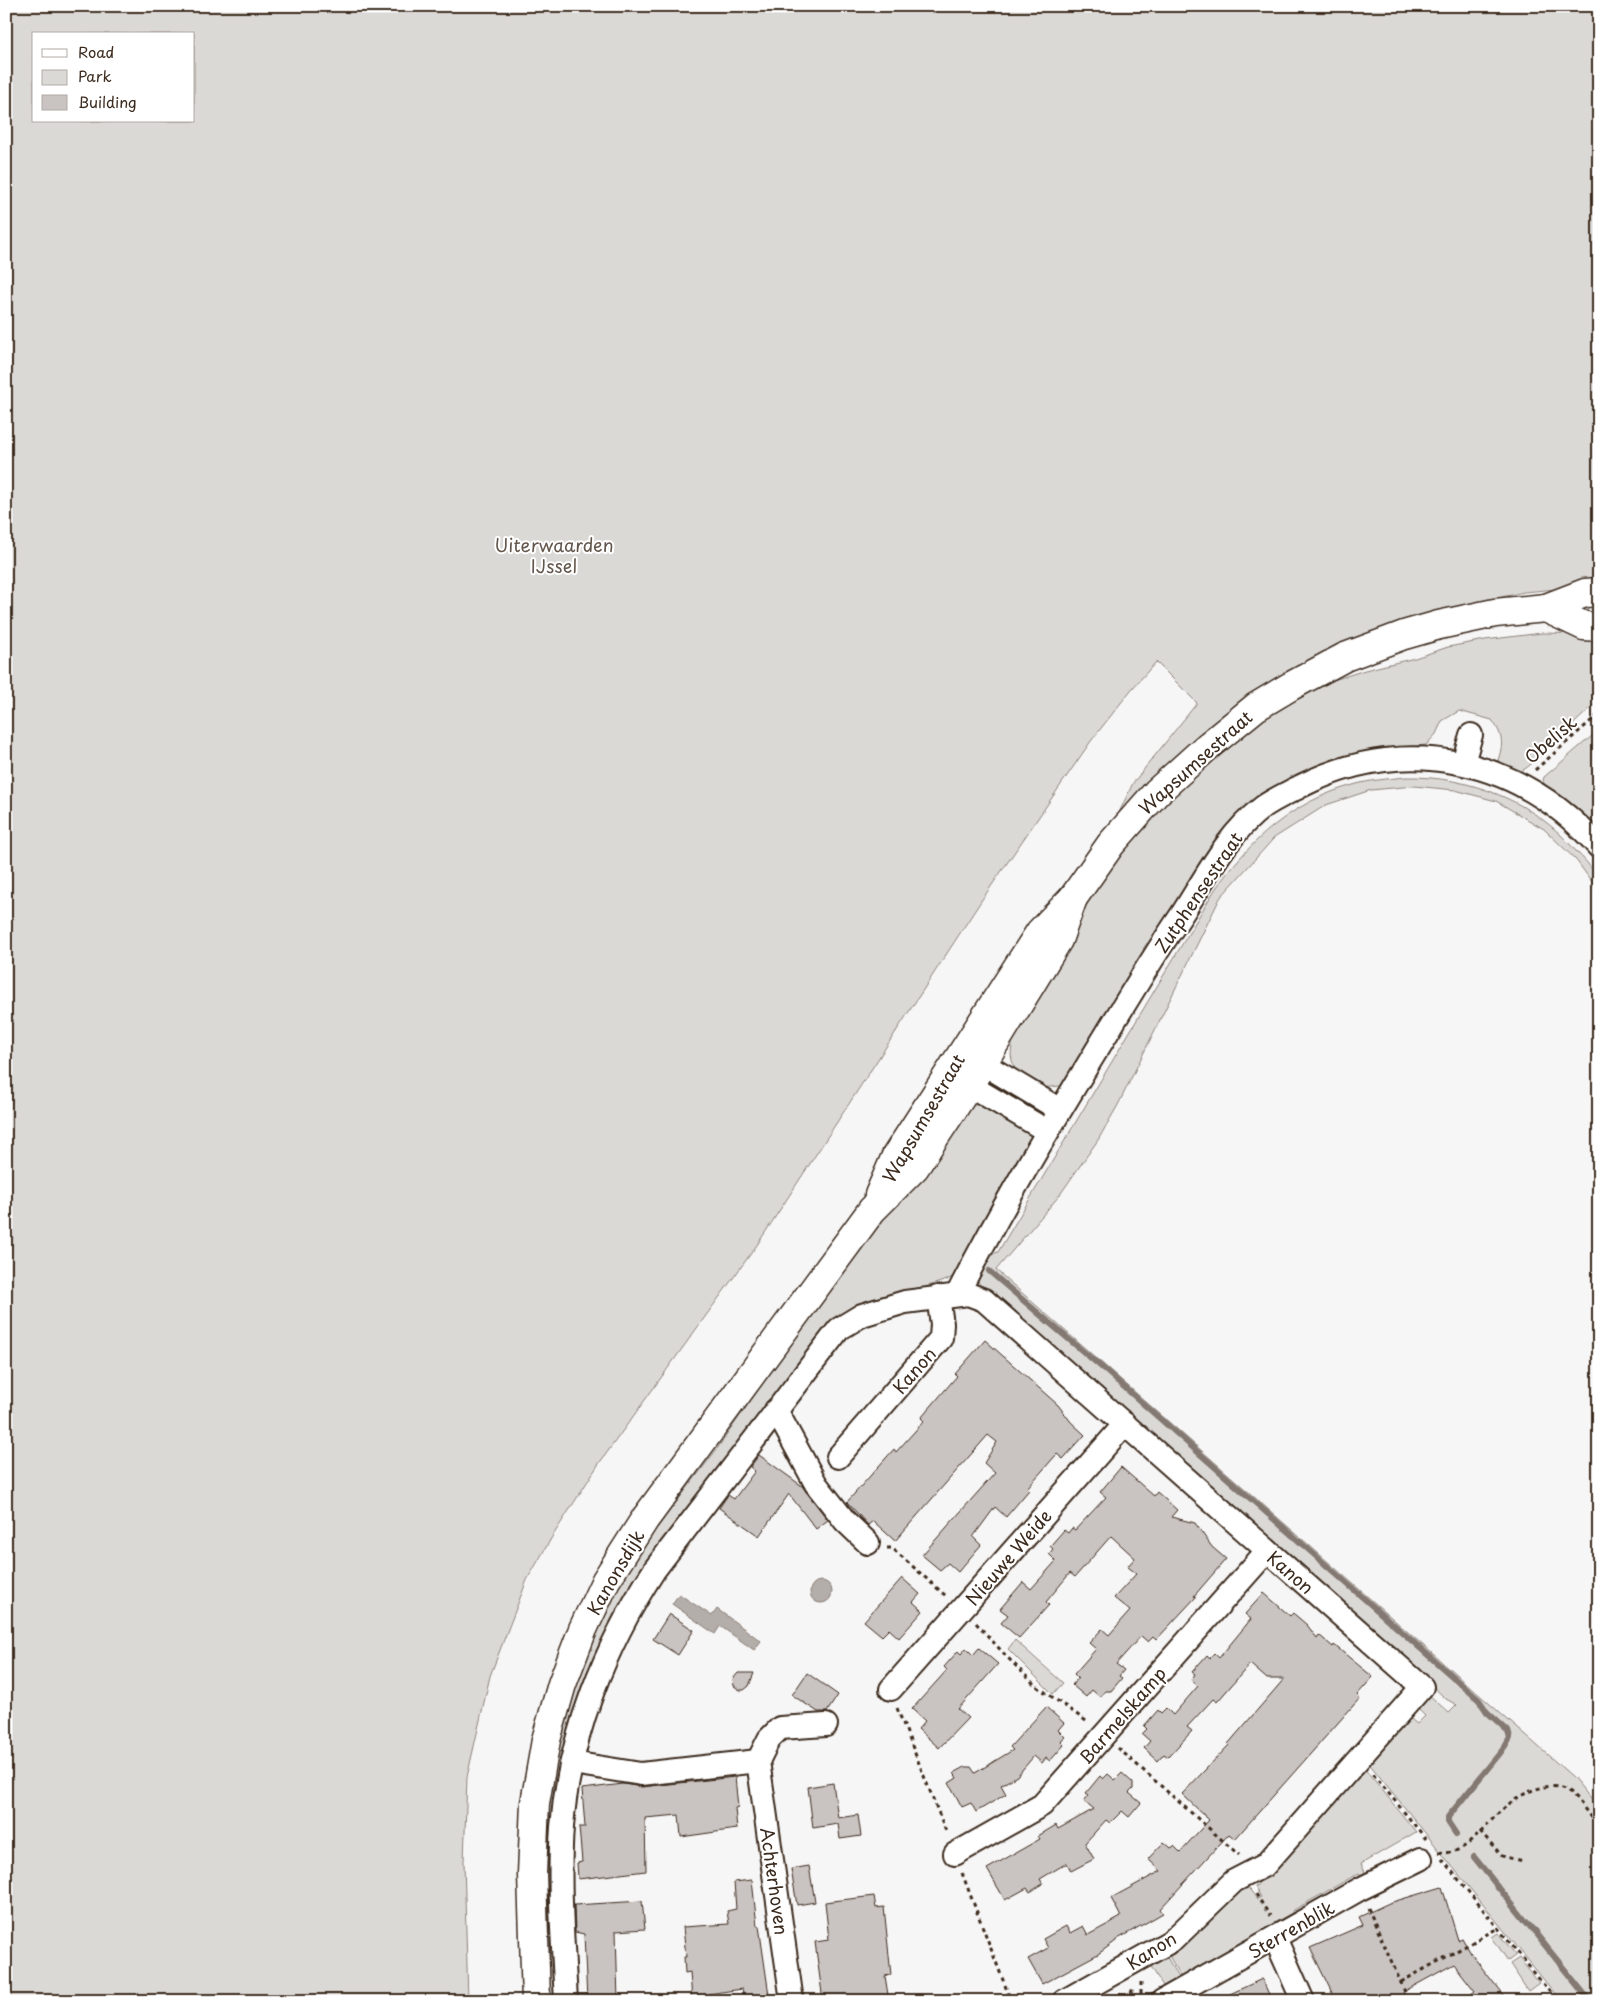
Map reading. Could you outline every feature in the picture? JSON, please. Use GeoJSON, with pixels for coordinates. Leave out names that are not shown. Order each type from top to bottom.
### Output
{"type":"FeatureCollection","features":[{"type":"Feature","properties":{"kind":"street","name":"Wapsumsestraat"},"geometry":{"type":"LineString","coordinates":[[1546,608],[1585,592],[1599,592]]}},
{"type":"Feature","properties":{"kind":"street","name":"Wapsumsestraat"},"geometry":{"type":"LineString","coordinates":[[872,1210],[896,1156],[955,1061],[1040,932],[1073,898],[1111,844],[1157,792],[1208,746],[1256,707],[1291,686],[1345,657],[1404,635],[1495,613],[1546,608],[1584,614],[1599,614]]}},
{"type":"Feature","properties":{"kind":"street"},"geometry":{"type":"LineString","coordinates":[[1546,608],[1584,626],[1599,627]]}},
{"type":"Feature","properties":{"kind":"street"},"geometry":{"type":"LineString","coordinates":[[1463,763],[1471,735]]}},
{"type":"Feature","properties":{"kind":"street","name":"Zutphensestraat"},"geometry":{"type":"LineString","coordinates":[[948,1296],[979,1252],[1060,1110],[1212,864],[1226,844],[1264,807],[1326,774],[1362,763],[1404,758],[1463,763],[1492,772],[1520,784],[1568,816],[1599,846]]}},
{"type":"Feature","properties":{"kind":"street","name":"Wapsumsestraat"},"geometry":{"type":"LineString","coordinates":[[872,1210],[915,1167],[976,1074],[1058,940],[1073,898]]}},
{"type":"Feature","properties":{"kind":"street"},"geometry":{"type":"LineString","coordinates":[[955,1061],[976,1074],[1048,1131]]}},
{"type":"Feature","properties":{"kind":"street"},"geometry":{"type":"LineString","coordinates":[[976,1074],[1060,1110]]}},
{"type":"Feature","properties":{"kind":"street","name":"Kanonsdijk"},"geometry":{"type":"LineString","coordinates":[[536,2001],[532,1874],[535,1803],[546,1740],[562,1684],[583,1629],[606,1580],[645,1518],[872,1210]]}},
{"type":"Feature","properties":{"kind":"street","name":"Kanon"},"geometry":{"type":"LineString","coordinates":[[838,1457],[941,1338],[948,1296],[968,1294],[984,1300],[1422,1687],[1264,1865],[1234,1881],[1173,1940],[1064,2001]]}},
{"type":"Feature","properties":{"kind":"street","name":"Kanonsdijk"},"geometry":{"type":"LineString","coordinates":[[566,2001],[561,1860],[565,1801],[572,1763],[593,1691],[607,1654],[632,1606],[655,1569],[843,1325],[862,1315],[904,1302],[948,1296]]}},
{"type":"Feature","properties":{"kind":"street"},"geometry":{"type":"LineString","coordinates":[[776,1410],[816,1484],[845,1521],[868,1543]]}},
{"type":"Feature","properties":{"kind":"street","name":"Nieuwe Weide"},"geometry":{"type":"LineString","coordinates":[[891,1690],[1124,1424]]}},
{"type":"Feature","properties":{"kind":"street","name":"Barmelskamp"},"geometry":{"type":"LineString","coordinates":[[955,1854],[1042,1805],[1267,1551]]}},
{"type":"Feature","properties":{"kind":"street"},"geometry":{"type":"LineString","coordinates":[[572,1763],[641,1774],[758,1761],[769,1739],[780,1728],[826,1725]]}},
{"type":"Feature","properties":{"kind":"street","name":"Achterhoven"},"geometry":{"type":"LineString","coordinates":[[758,1761],[792,2001]]}},
{"type":"Feature","properties":{"kind":"street","name":"Sterrenblik"},"geometry":{"type":"LineString","coordinates":[[1162,2001],[1426,1852]]}},
{"type":"Feature","properties":{"kind":"street"},"geometry":{"type":"LineString","coordinates":[[1275,1938],[1303,2001]]}},
{"type":"Feature","properties":{"kind":"path","name":"Obelisk"},"geometry":{"type":"LineString","coordinates":[[1520,784],[1599,714]]}},
{"type":"Feature","properties":{"kind":"path"},"geometry":{"type":"LineString","coordinates":[[868,1543],[878,1548],[892,1548],[962,1610]]}},
{"type":"Feature","properties":{"kind":"path"},"geometry":{"type":"LineString","coordinates":[[1358,1758],[1426,1852]]}},
{"type":"Feature","properties":{"kind":"path"},"geometry":{"type":"LineString","coordinates":[[1557,2001],[1436,1851],[1446,1854],[1456,1851],[1480,1832],[1503,1808],[1534,1790],[1546,1786],[1561,1788],[1572,1794],[1599,1826]]}},
{"type":"Feature","properties":{"kind":"path"},"geometry":{"type":"LineString","coordinates":[[1480,1832],[1502,1856],[1522,1861]]}},
{"type":"Feature","properties":{"kind":"path"},"geometry":{"type":"LineString","coordinates":[[1245,1875],[1274,1923],[1275,1938]]}},
{"type":"Feature","properties":{"kind":"path"},"geometry":{"type":"LineString","coordinates":[[1360,1889],[1409,2001]]}},
{"type":"Feature","properties":{"kind":"path"},"geometry":{"type":"LineString","coordinates":[[1401,1982],[1498,1928]]}},
{"type":"Feature","properties":{"kind":"green space","name":"Uiterwaarden IJssel"},"geometry":{"type":"Polygon","coordinates":[[[6,6],[1599,6],[1599,585],[1524,592],[1444,610],[1401,623],[1240,704],[1177,755],[1116,819],[1133,783],[1197,703],[1156,662],[1131,690],[1091,741],[981,901],[757,1245],[598,1465],[527,1580],[490,1676],[467,1777],[464,1861],[468,2001],[6,2001],[6,6]]]}},
{"type":"Feature","properties":{"kind":"green space"},"geometry":{"type":"Polygon","coordinates":[[[1542,633],[1599,634],[1599,700],[1530,765],[1517,772],[1496,766],[1502,742],[1492,720],[1459,711],[1442,721],[1436,734],[1426,745],[1417,746],[1409,752],[1287,786],[1152,946],[1147,943],[1143,949],[1148,952],[1073,1079],[1060,1086],[1041,1088],[1019,1075],[1013,1065],[1011,1055],[1012,1044],[1024,1010],[1096,886],[1147,822],[1198,769],[1249,728],[1315,686],[1448,647],[1542,633]]]}},
{"type":"Feature","properties":{"kind":"green space"},"geometry":{"type":"Polygon","coordinates":[[[1599,730],[1599,839],[1546,791],[1548,787],[1544,784],[1543,780],[1544,777],[1599,730]]]}},
{"type":"Feature","properties":{"kind":"green space"},"geometry":{"type":"Polygon","coordinates":[[[1406,777],[1453,781],[1499,795],[1520,805],[1559,833],[1588,864],[1598,880],[1599,899],[1592,882],[1576,860],[1544,829],[1496,801],[1455,790],[1414,786],[1371,790],[1326,805],[1274,838],[1220,898],[1118,1105],[1098,1140],[1059,1196],[996,1270],[1574,1778],[1599,1809],[1599,2001],[1561,2001],[1367,1761],[1407,1716],[1417,1724],[1425,1716],[1415,1706],[1427,1693],[1449,1713],[1457,1705],[1446,1699],[1428,1682],[1427,1676],[1303,1566],[1294,1566],[1251,1528],[1250,1520],[1161,1441],[1153,1441],[1107,1400],[1107,1392],[996,1295],[987,1294],[975,1278],[982,1258],[998,1252],[1214,891],[1227,873],[1257,840],[1311,801],[1359,783],[1406,777]]]}},
{"type":"Feature","properties":{"kind":"green space"},"geometry":{"type":"Polygon","coordinates":[[[972,1105],[981,1105],[1035,1133],[956,1275],[947,1280],[854,1310],[789,1380],[582,1702],[558,2001],[550,2001],[544,1849],[553,1768],[566,1713],[590,1646],[613,1597],[643,1546],[717,1449],[846,1263],[972,1105]]]}},
{"type":"Feature","properties":{"kind":"green space"},"geometry":{"type":"Polygon","coordinates":[[[1015,1640],[1063,1683],[1053,1694],[1008,1649],[1015,1640]]]}},
{"type":"Feature","properties":{"kind":"green space"},"geometry":{"type":"Polygon","coordinates":[[[1363,1766],[1416,1832],[1361,1864],[1368,1878],[1363,1880],[1359,1873],[1292,1911],[1293,1915],[1237,1950],[1230,1949],[1180,1977],[1166,1949],[1244,1884],[1257,1899],[1261,1897],[1255,1887],[1363,1766]]]}},
{"type":"Feature","properties":{"kind":"green space"},"geometry":{"type":"Polygon","coordinates":[[[1498,1933],[1516,1955],[1508,1961],[1492,1937],[1498,1933]]]}},
{"type":"Feature","properties":{"kind":"green space"},"geometry":{"type":"Polygon","coordinates":[[[1164,1951],[1178,1978],[1163,1986],[1147,1960],[1164,1951]]]}},
{"type":"Feature","properties":{"kind":"green space"},"geometry":{"type":"Polygon","coordinates":[[[1519,1958],[1539,1983],[1528,1991],[1510,1964],[1519,1958]]]}},
{"type":"Feature","properties":{"kind":"shaded area"},"geometry":{"type":"Polygon","coordinates":[[[821,1581],[829,1584],[832,1592],[829,1600],[821,1603],[813,1600],[810,1592],[813,1584],[821,1581]]]}},
{"type":"Feature","properties":{"kind":"shaded area"},"geometry":{"type":"Polygon","coordinates":[[[679,1594],[712,1616],[717,1609],[761,1641],[754,1650],[720,1626],[715,1634],[672,1604],[679,1594]]]}},
{"type":"Feature","properties":{"kind":"building"},"geometry":{"type":"Polygon","coordinates":[[[985,1340],[1058,1405],[1071,1422],[1085,1435],[1063,1459],[1057,1454],[1027,1488],[1029,1490],[1006,1517],[995,1507],[973,1537],[981,1545],[958,1572],[948,1563],[940,1570],[922,1555],[995,1473],[984,1463],[997,1442],[988,1435],[895,1541],[873,1521],[868,1525],[847,1502],[894,1449],[896,1452],[924,1421],[921,1418],[957,1376],[955,1374],[985,1340]]]}},
{"type":"Feature","properties":{"kind":"building"},"geometry":{"type":"Polygon","coordinates":[[[759,1455],[802,1486],[828,1520],[816,1529],[789,1494],[759,1536],[719,1508],[728,1495],[734,1499],[755,1471],[750,1467],[759,1455]]]}},
{"type":"Feature","properties":{"kind":"building"},"geometry":{"type":"Polygon","coordinates":[[[1121,1467],[1154,1496],[1157,1492],[1177,1510],[1171,1517],[1195,1523],[1212,1547],[1226,1559],[1194,1596],[1196,1597],[1156,1640],[1153,1637],[1148,1642],[1141,1636],[1116,1664],[1124,1670],[1119,1676],[1122,1678],[1111,1691],[1105,1691],[1100,1697],[1092,1690],[1086,1697],[1072,1685],[1078,1678],[1074,1674],[1096,1649],[1089,1643],[1102,1629],[1109,1635],[1130,1611],[1114,1598],[1136,1574],[1127,1567],[1135,1558],[1111,1536],[1075,1577],[1070,1573],[1046,1602],[1049,1605],[1019,1638],[1001,1623],[1008,1615],[1000,1609],[1023,1582],[1031,1589],[1056,1561],[1049,1554],[1053,1549],[1050,1546],[1064,1530],[1068,1533],[1072,1528],[1075,1530],[1106,1497],[1100,1492],[1121,1467]]]}},
{"type":"Feature","properties":{"kind":"building"},"geometry":{"type":"Polygon","coordinates":[[[902,1578],[920,1594],[913,1602],[923,1611],[899,1638],[889,1629],[882,1636],[864,1621],[902,1578]]]}},
{"type":"Feature","properties":{"kind":"building"},"geometry":{"type":"Polygon","coordinates":[[[1264,1593],[1290,1616],[1293,1613],[1307,1625],[1317,1638],[1319,1635],[1333,1647],[1334,1645],[1373,1677],[1357,1695],[1360,1698],[1235,1839],[1229,1834],[1160,1909],[1163,1913],[1116,1940],[1098,1954],[1042,1984],[1028,1959],[1048,1948],[1043,1939],[1066,1926],[1070,1933],[1083,1926],[1088,1935],[1121,1917],[1111,1898],[1161,1871],[1148,1859],[1164,1842],[1171,1848],[1174,1846],[1180,1852],[1209,1820],[1182,1794],[1229,1745],[1284,1679],[1267,1679],[1250,1664],[1217,1702],[1213,1699],[1187,1727],[1192,1731],[1168,1757],[1164,1754],[1158,1761],[1144,1748],[1150,1741],[1142,1734],[1147,1729],[1144,1726],[1158,1710],[1161,1713],[1166,1708],[1173,1715],[1198,1686],[1191,1680],[1195,1674],[1192,1672],[1207,1655],[1210,1658],[1214,1653],[1219,1658],[1251,1619],[1245,1614],[1264,1593]]]}},
{"type":"Feature","properties":{"kind":"building"},"geometry":{"type":"Polygon","coordinates":[[[669,1614],[694,1630],[678,1655],[653,1639],[669,1614]]]}},
{"type":"Feature","properties":{"kind":"building"},"geometry":{"type":"Polygon","coordinates":[[[966,1648],[973,1655],[979,1648],[998,1664],[958,1709],[968,1718],[939,1748],[918,1729],[925,1721],[912,1709],[947,1670],[944,1667],[958,1651],[961,1654],[966,1648]]]}},
{"type":"Feature","properties":{"kind":"building"},"geometry":{"type":"Polygon","coordinates":[[[738,1673],[754,1673],[749,1686],[744,1690],[734,1686],[733,1679],[738,1673]]]}},
{"type":"Feature","properties":{"kind":"building"},"geometry":{"type":"Polygon","coordinates":[[[807,1673],[838,1695],[827,1712],[818,1712],[792,1695],[807,1673]]]}},
{"type":"Feature","properties":{"kind":"building"},"geometry":{"type":"Polygon","coordinates":[[[1046,1707],[1064,1723],[1058,1730],[1065,1737],[1061,1742],[1064,1745],[1050,1761],[1046,1758],[1042,1763],[1034,1756],[1017,1776],[1001,1785],[1006,1794],[976,1812],[971,1803],[962,1807],[949,1783],[957,1778],[954,1773],[965,1767],[971,1767],[975,1773],[1013,1750],[1010,1747],[1046,1707]]]}},
{"type":"Feature","properties":{"kind":"building"},"geometry":{"type":"Polygon","coordinates":[[[1122,1773],[1133,1783],[1133,1789],[1129,1793],[1141,1803],[1129,1817],[1122,1811],[1110,1823],[1106,1820],[1085,1843],[1094,1859],[1071,1871],[1067,1863],[1040,1879],[1043,1884],[1030,1892],[1027,1888],[1005,1900],[987,1869],[1040,1839],[1038,1836],[1056,1825],[1058,1829],[1094,1809],[1084,1801],[1089,1795],[1086,1793],[1100,1776],[1103,1779],[1108,1774],[1115,1780],[1122,1773]]]}},
{"type":"Feature","properties":{"kind":"building"},"geometry":{"type":"Polygon","coordinates":[[[735,1777],[738,1807],[735,1808],[737,1829],[681,1837],[679,1815],[645,1818],[646,1871],[578,1879],[577,1863],[582,1862],[579,1827],[585,1827],[582,1789],[623,1784],[642,1787],[735,1777]]]}},
{"type":"Feature","properties":{"kind":"building"},"geometry":{"type":"Polygon","coordinates":[[[833,1783],[838,1818],[858,1815],[861,1836],[840,1839],[838,1824],[813,1828],[808,1787],[833,1783]]]}},
{"type":"Feature","properties":{"kind":"building"},"geometry":{"type":"Polygon","coordinates":[[[809,1866],[815,1902],[797,1905],[791,1869],[809,1866]]]}},
{"type":"Feature","properties":{"kind":"building"},"geometry":{"type":"Polygon","coordinates":[[[752,1880],[757,1926],[759,1926],[769,1995],[744,1999],[742,1989],[708,1994],[709,2001],[692,2001],[690,1972],[685,1973],[684,1957],[686,1957],[683,1927],[729,1924],[727,1911],[736,1909],[734,1882],[752,1880]]]}},
{"type":"Feature","properties":{"kind":"building"},"geometry":{"type":"Polygon","coordinates":[[[1442,1887],[1458,1940],[1462,1938],[1472,1955],[1508,2001],[1462,2001],[1475,1991],[1454,1964],[1403,1992],[1405,1996],[1394,2001],[1336,2001],[1310,1948],[1363,1925],[1359,1917],[1389,1903],[1442,1887]]]}},
{"type":"Feature","properties":{"kind":"building"},"geometry":{"type":"Polygon","coordinates":[[[874,1896],[876,1908],[884,1907],[891,1975],[885,1976],[889,2001],[823,2001],[815,1942],[829,1940],[825,1902],[874,1896]]]}},
{"type":"Feature","properties":{"kind":"building"},"geometry":{"type":"Polygon","coordinates":[[[642,1901],[645,1929],[616,1931],[618,2001],[587,2001],[584,1934],[575,1932],[574,1905],[642,1901]]]}},
{"type":"Feature","properties":{"kind":"building"},"geometry":{"type":"Polygon","coordinates":[[[1262,1979],[1272,2001],[1215,2001],[1262,1979]]]}},
{"type":"Feature","properties":{"kind":"waterway"},"geometry":{"type":"LineString","coordinates":[[989,1271],[1106,1371],[1479,1700],[1487,1712],[1508,1731],[1510,1738],[1505,1747],[1448,1817],[1448,1822],[1456,1834]]}},
{"type":"Feature","properties":{"kind":"waterway"},"geometry":{"type":"LineString","coordinates":[[1474,1857],[1590,2001]]}}]}
